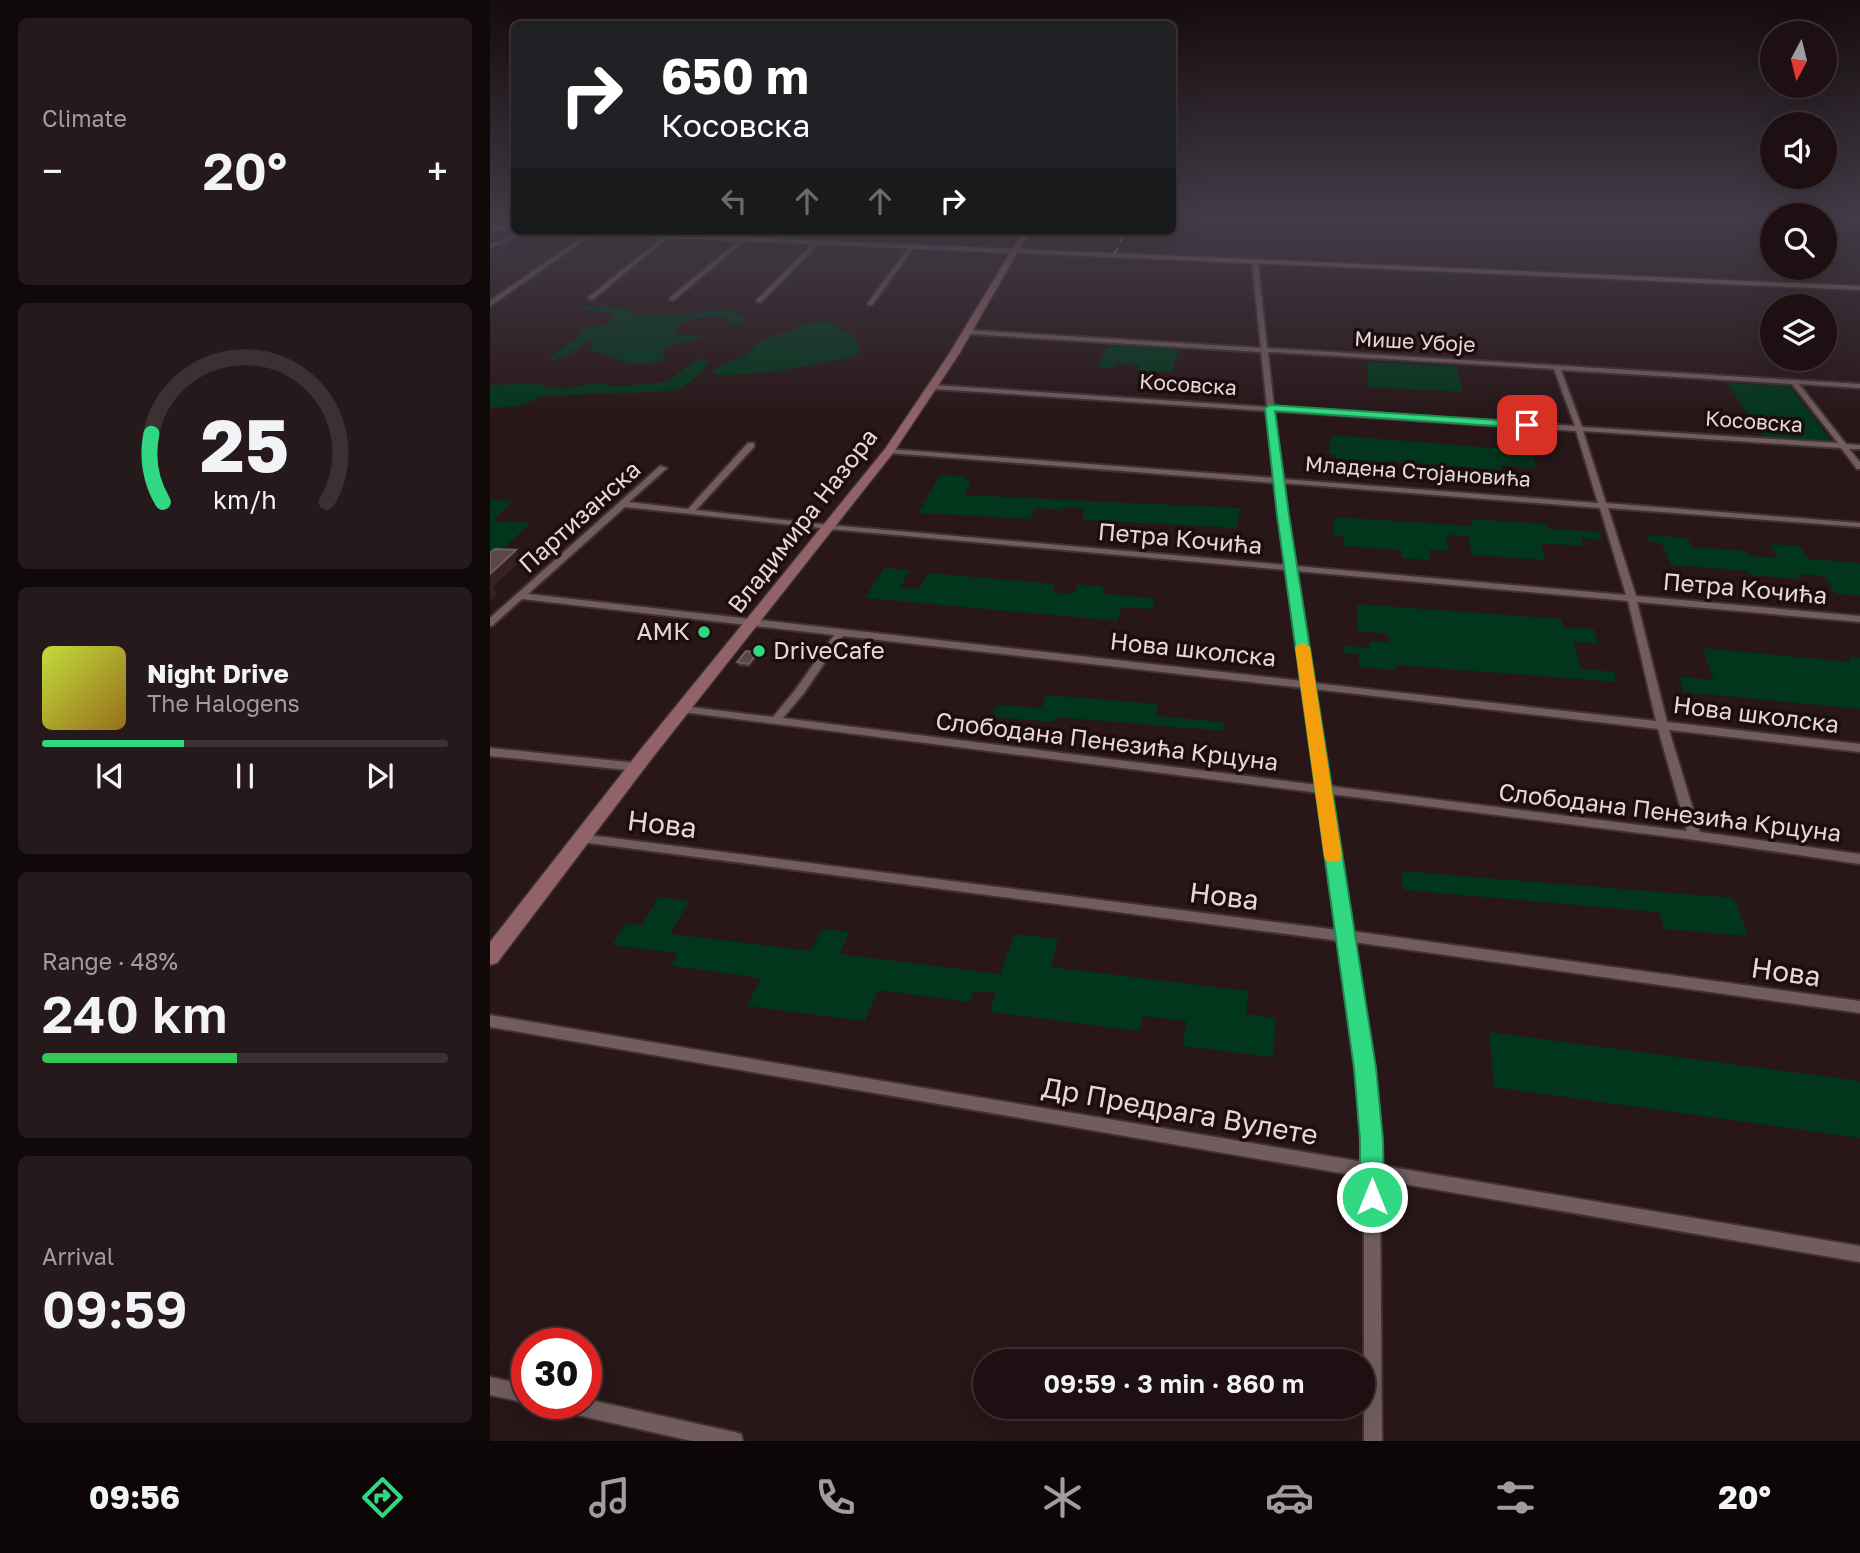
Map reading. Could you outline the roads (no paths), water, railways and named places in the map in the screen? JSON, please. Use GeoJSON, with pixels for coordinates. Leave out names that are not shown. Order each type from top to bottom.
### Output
{"type":"FeatureCollection","features":[{"type":"Feature","properties":{"kind":"main road","name":"Владимира Назора"},"geometry":{"type":"LineString","coordinates":[[490,957],[682,709],[889,451],[933,387],[995,286]]}},
{"type":"Feature","properties":{"kind":"main road"},"geometry":{"type":"LineString","coordinates":[[1818,286],[1860,288]]}},
{"type":"Feature","properties":{"kind":"street"},"geometry":{"type":"LineString","coordinates":[[490,304],[516,286]]}},
{"type":"Feature","properties":{"kind":"street"},"geometry":{"type":"LineString","coordinates":[[591,298],[606,286]]}},
{"type":"Feature","properties":{"kind":"street"},"geometry":{"type":"LineString","coordinates":[[673,299],[688,286]]}},
{"type":"Feature","properties":{"kind":"street"},"geometry":{"type":"LineString","coordinates":[[759,301],[774,286]]}},
{"type":"Feature","properties":{"kind":"street"},"geometry":{"type":"LineString","coordinates":[[870,304],[883,286]]}},
{"type":"Feature","properties":{"kind":"street"},"geometry":{"type":"LineString","coordinates":[[1258,286],[1278,479],[1365,1068],[1372,1170],[1373,1441]]}},
{"type":"Feature","properties":{"kind":"street","name":"Мише Убоје"},"geometry":{"type":"LineString","coordinates":[[968,332],[1860,386]]}},
{"type":"Feature","properties":{"kind":"street"},"geometry":{"type":"LineString","coordinates":[[1557,368],[1579,428],[1632,599],[1662,725],[1695,836]]}},
{"type":"Feature","properties":{"kind":"street"},"geometry":{"type":"LineString","coordinates":[[1794,382],[1860,467]]}},
{"type":"Feature","properties":{"kind":"street","name":"Косовска"},"geometry":{"type":"LineString","coordinates":[[933,387],[1860,447]]}},
{"type":"Feature","properties":{"kind":"street"},"geometry":{"type":"LineString","coordinates":[[690,512],[751,445]]}},
{"type":"Feature","properties":{"kind":"street","name":"Младена Стојановића"},"geometry":{"type":"LineString","coordinates":[[889,451],[1860,525]]}},
{"type":"Feature","properties":{"kind":"street","name":"Партизанска"},"geometry":{"type":"LineString","coordinates":[[490,623],[663,468]]}},
{"type":"Feature","properties":{"kind":"street","name":"Петра Кочића"},"geometry":{"type":"LineString","coordinates":[[622,504],[829,527],[1860,619]]}},
{"type":"Feature","properties":{"kind":"street","name":"Нова школска"},"geometry":{"type":"LineString","coordinates":[[521,596],[1307,683],[1860,748]]}},
{"type":"Feature","properties":{"kind":"street"},"geometry":{"type":"LineString","coordinates":[[775,722],[800,691],[839,633]]}},
{"type":"Feature","properties":{"kind":"street","name":"Слободана Пенезића Крцуна"},"geometry":{"type":"LineString","coordinates":[[682,709],[1860,859]]}},
{"type":"Feature","properties":{"kind":"street"},"geometry":{"type":"LineString","coordinates":[[490,752],[637,767]]}},
{"type":"Feature","properties":{"kind":"street","name":"Нова"},"geometry":{"type":"LineString","coordinates":[[581,838],[1346,936],[1860,1007]]}},
{"type":"Feature","properties":{"kind":"street","name":"Др Предрага Вулете"},"geometry":{"type":"LineString","coordinates":[[490,1021],[1860,1254]]}},
{"type":"Feature","properties":{"kind":"street"},"geometry":{"type":"LineString","coordinates":[[490,1386],[511,1391]]}},
{"type":"Feature","properties":{"kind":"street"},"geometry":{"type":"LineString","coordinates":[[602,1412],[734,1441]]}},
{"type":"Feature","properties":{"kind":"place","name":"АМК"},"geometry":{"type":"Point","coordinates":[704,632]}},
{"type":"Feature","properties":{"kind":"place","name":"DriveCafe"},"geometry":{"type":"Point","coordinates":[759,651]}}]}
